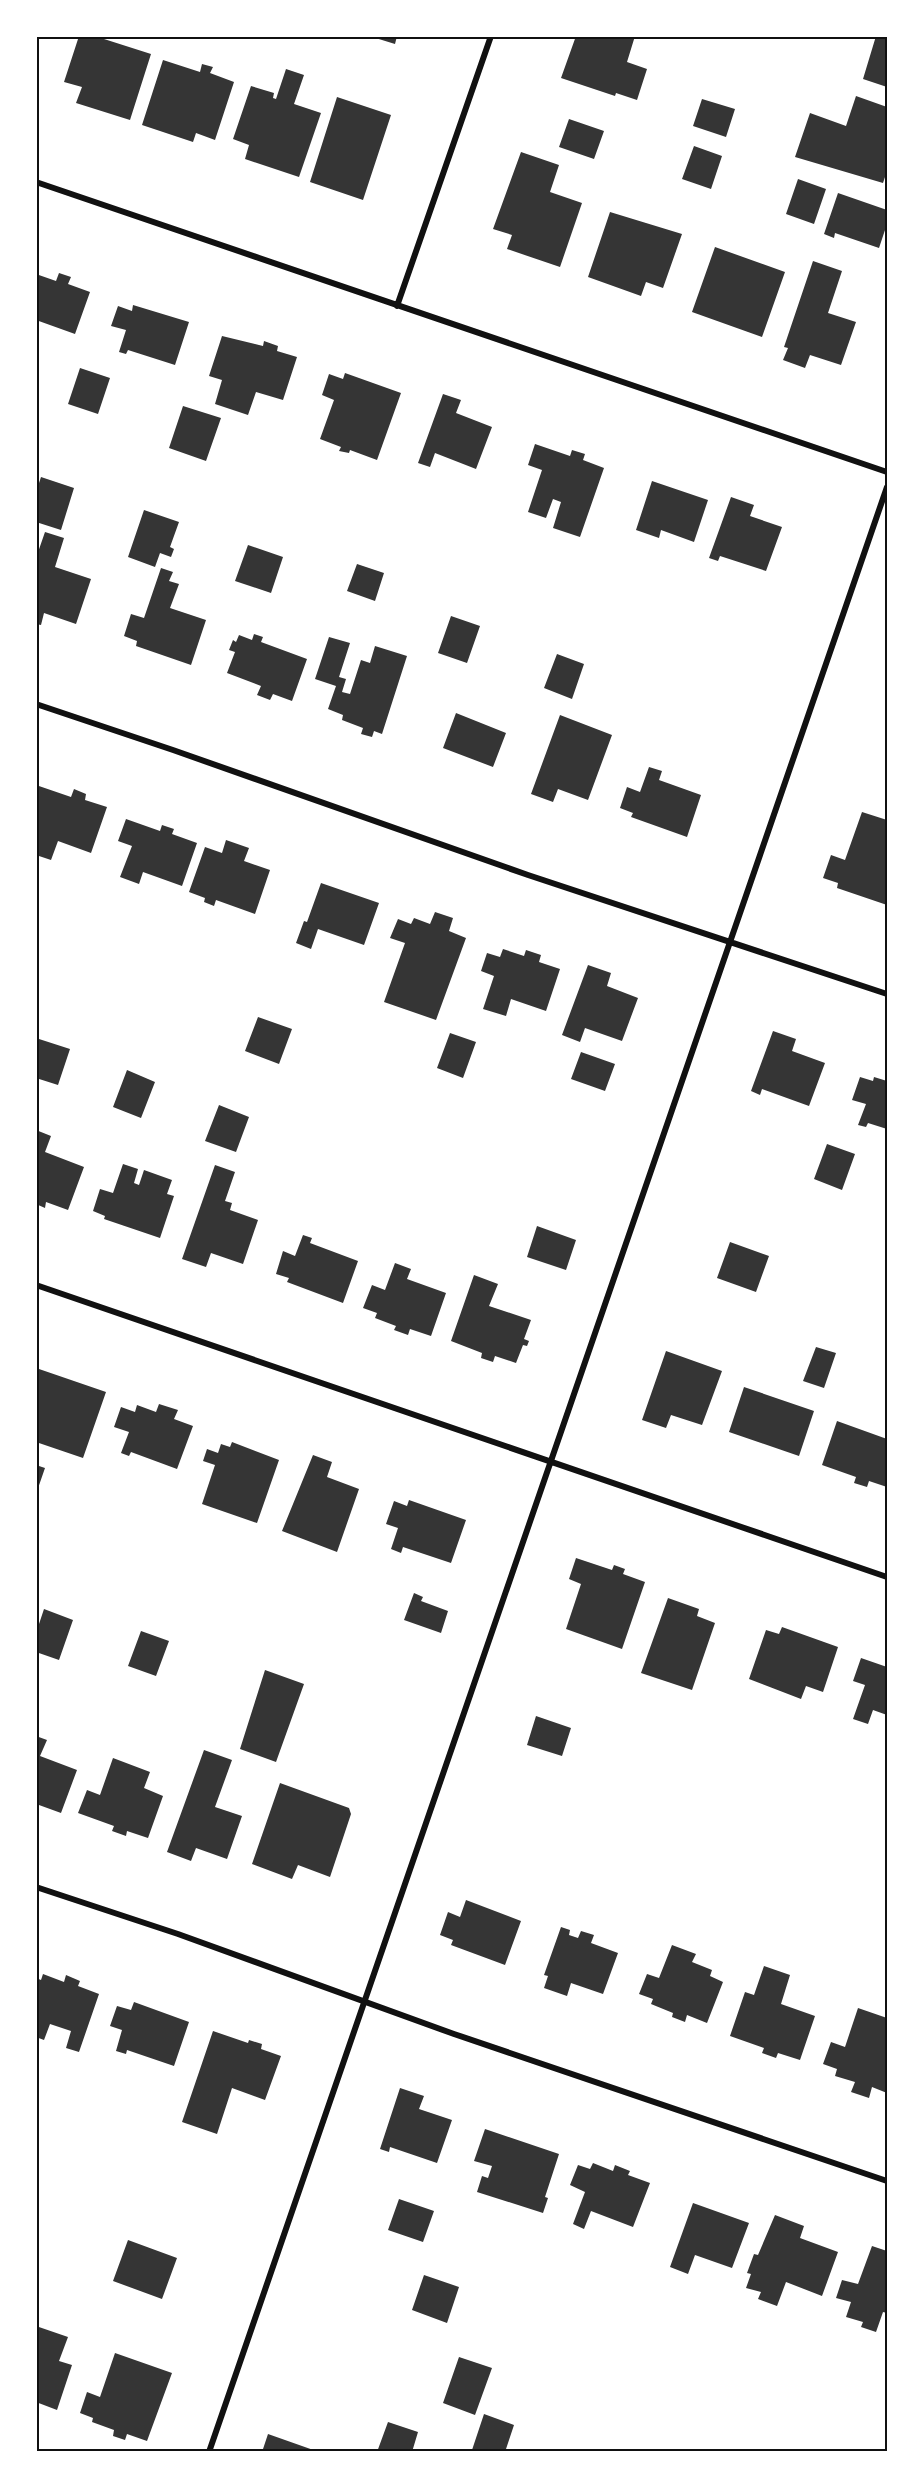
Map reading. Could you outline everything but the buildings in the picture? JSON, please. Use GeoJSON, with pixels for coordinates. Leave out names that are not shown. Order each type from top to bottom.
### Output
{"type":"FeatureCollection","features":[{"type":"Feature","properties":{"kind":"street"},"geometry":{"type":"LineString","coordinates":[[397,306],[491,36]]}},
{"type":"Feature","properties":{"kind":"street"},"geometry":{"type":"LineString","coordinates":[[36,182],[887,472]]}},
{"type":"Feature","properties":{"kind":"street"},"geometry":{"type":"LineString","coordinates":[[209,2452],[363,2000],[553,1462],[887,487]]}},
{"type":"Feature","properties":{"kind":"street"},"geometry":{"type":"LineString","coordinates":[[36,704],[528,875],[887,994]]}},
{"type":"Feature","properties":{"kind":"street"},"geometry":{"type":"LineString","coordinates":[[36,1285],[887,1577]]}},
{"type":"Feature","properties":{"kind":"street"},"geometry":{"type":"LineString","coordinates":[[36,1887],[178,1934],[887,2181]]}}]}
